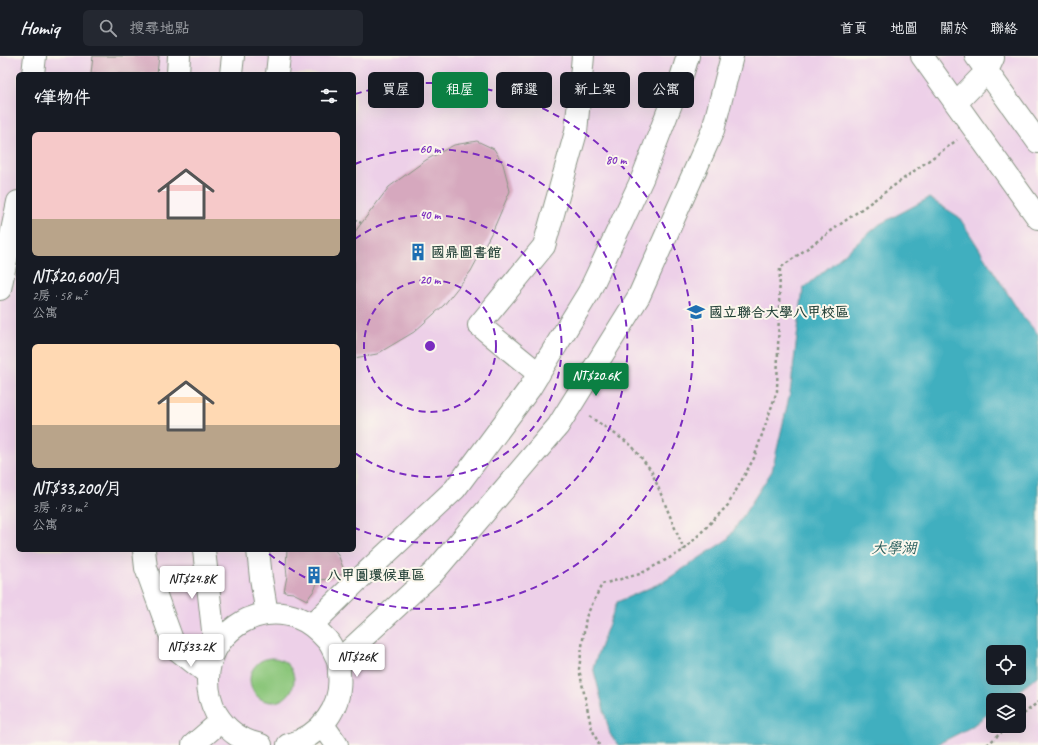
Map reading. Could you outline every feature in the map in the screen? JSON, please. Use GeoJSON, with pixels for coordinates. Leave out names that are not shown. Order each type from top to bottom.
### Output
{"type":"FeatureCollection","features":[{"type":"Feature","properties":{"kind":"street"},"geometry":{"type":"LineString","coordinates":[[33,72],[35,56]]}},
{"type":"Feature","properties":{"kind":"street"},"geometry":{"type":"LineString","coordinates":[[178,72],[179,56]]}},
{"type":"Feature","properties":{"kind":"street"},"geometry":{"type":"LineString","coordinates":[[232,72],[233,56]]}},
{"type":"Feature","properties":{"kind":"street"},"geometry":{"type":"LineString","coordinates":[[277,72],[279,56]]}},
{"type":"Feature","properties":{"kind":"street"},"geometry":{"type":"LineString","coordinates":[[539,374],[479,325],[544,246],[576,132],[583,56]]}},
{"type":"Feature","properties":{"kind":"street"},"geometry":{"type":"LineString","coordinates":[[312,625],[455,489],[530,388],[589,292],[642,179],[688,56]]}},
{"type":"Feature","properties":{"kind":"street"},"geometry":{"type":"LineString","coordinates":[[338,661],[434,572],[558,426],[639,296],[713,130],[732,56]]}},
{"type":"Feature","properties":{"kind":"street"},"geometry":{"type":"LineString","coordinates":[[922,56],[1038,218]]}},
{"type":"Feature","properties":{"kind":"street"},"geometry":{"type":"LineString","coordinates":[[956,103],[986,61],[1038,142]]}},
{"type":"Feature","properties":{"kind":"street"},"geometry":{"type":"LineString","coordinates":[[0,289],[16,212]]}},
{"type":"Feature","properties":{"kind":"street"},"geometry":{"type":"LineString","coordinates":[[144,552],[146,568],[175,648],[207,673]]}},
{"type":"Feature","properties":{"kind":"street"},"geometry":{"type":"LineString","coordinates":[[204,552],[215,648]]}},
{"type":"Feature","properties":{"kind":"street"},"geometry":{"type":"LineString","coordinates":[[258,552],[267,614]]}},
{"type":"Feature","properties":{"kind":"street"},"geometry":{"type":"LineString","coordinates":[[261,745],[251,743],[235,734],[221,721],[212,706],[209,696],[207,673],[215,648],[228,631],[246,620],[267,614],[283,614],[298,618],[312,625],[328,640],[338,661],[340,684],[335,706],[323,725],[308,737],[288,745]]}},
{"type":"Feature","properties":{"kind":"street"},"geometry":{"type":"LineString","coordinates":[[192,745],[221,721]]}},
{"type":"Feature","properties":{"kind":"street"},"geometry":{"type":"LineString","coordinates":[[323,725],[337,745]]}},
{"type":"Feature","properties":{"kind":"path"},"geometry":{"type":"LineString","coordinates":[[599,745],[591,726],[579,669],[586,617],[602,584],[640,574],[684,550],[728,505],[754,458],[777,391],[780,268],[973,128]]}},
{"type":"Feature","properties":{"kind":"path"},"geometry":{"type":"LineString","coordinates":[[356,220],[361,223]]}},
{"type":"Feature","properties":{"kind":"path"},"geometry":{"type":"LineString","coordinates":[[571,404],[631,444],[651,470],[684,550]]}},
{"type":"Feature","properties":{"kind":"path"},"geometry":{"type":"LineString","coordinates":[[1026,712],[1038,702]]}},
{"type":"Feature","properties":{"kind":"path"},"geometry":{"type":"LineString","coordinates":[[987,745],[1001,733]]}},
{"type":"Feature","properties":{"kind":"shaded area","name":"國立聯合大學八甲校區"},"geometry":{"type":"Polygon","coordinates":[[[0,56],[1038,56],[1038,745],[0,745],[0,56]]]}},
{"type":"Feature","properties":{"kind":"green space"},"geometry":{"type":"Polygon","coordinates":[[[276,658],[281,659],[288,664],[293,671],[293,689],[288,696],[281,701],[268,702],[263,701],[256,696],[251,689],[250,676],[251,671],[256,664],[263,659],[276,658]]]}},
{"type":"Feature","properties":{"kind":"water","name":"大學湖"},"geometry":{"type":"Polygon","coordinates":[[[929,198],[959,217],[1020,313],[1038,334],[1038,676],[1016,693],[986,693],[986,715],[971,727],[936,745],[618,745],[610,734],[593,667],[617,602],[663,582],[728,539],[772,471],[790,393],[803,289],[880,224],[929,198]]]}},
{"type":"Feature","properties":{"kind":"building"},"geometry":{"type":"Polygon","coordinates":[[[93,56],[159,56],[157,72],[91,72],[93,56]]]}},
{"type":"Feature","properties":{"kind":"building","name":"國鼎圖書館"},"geometry":{"type":"Polygon","coordinates":[[[477,141],[494,149],[503,164],[510,191],[494,228],[471,271],[444,305],[414,332],[377,354],[356,358],[356,230],[389,187],[426,160],[454,145],[477,141]]]}},
{"type":"Feature","properties":{"kind":"building","name":"八甲圓環候車區"},"geometry":{"type":"Polygon","coordinates":[[[287,552],[336,552],[345,573],[330,579],[318,580],[315,589],[307,600],[293,593],[284,592],[287,576],[287,552]]]}},
{"type":"Feature","properties":{"kind":"place","name":"國鼎圖書館"},"geometry":{"type":"Point","coordinates":[418,252]}},
{"type":"Feature","properties":{"kind":"place","name":"國立聯合大學八甲校區"},"geometry":{"type":"Point","coordinates":[696,312]}},
{"type":"Feature","properties":{"kind":"place","name":"八甲圓環候車區"},"geometry":{"type":"Point","coordinates":[314,575]}}]}
